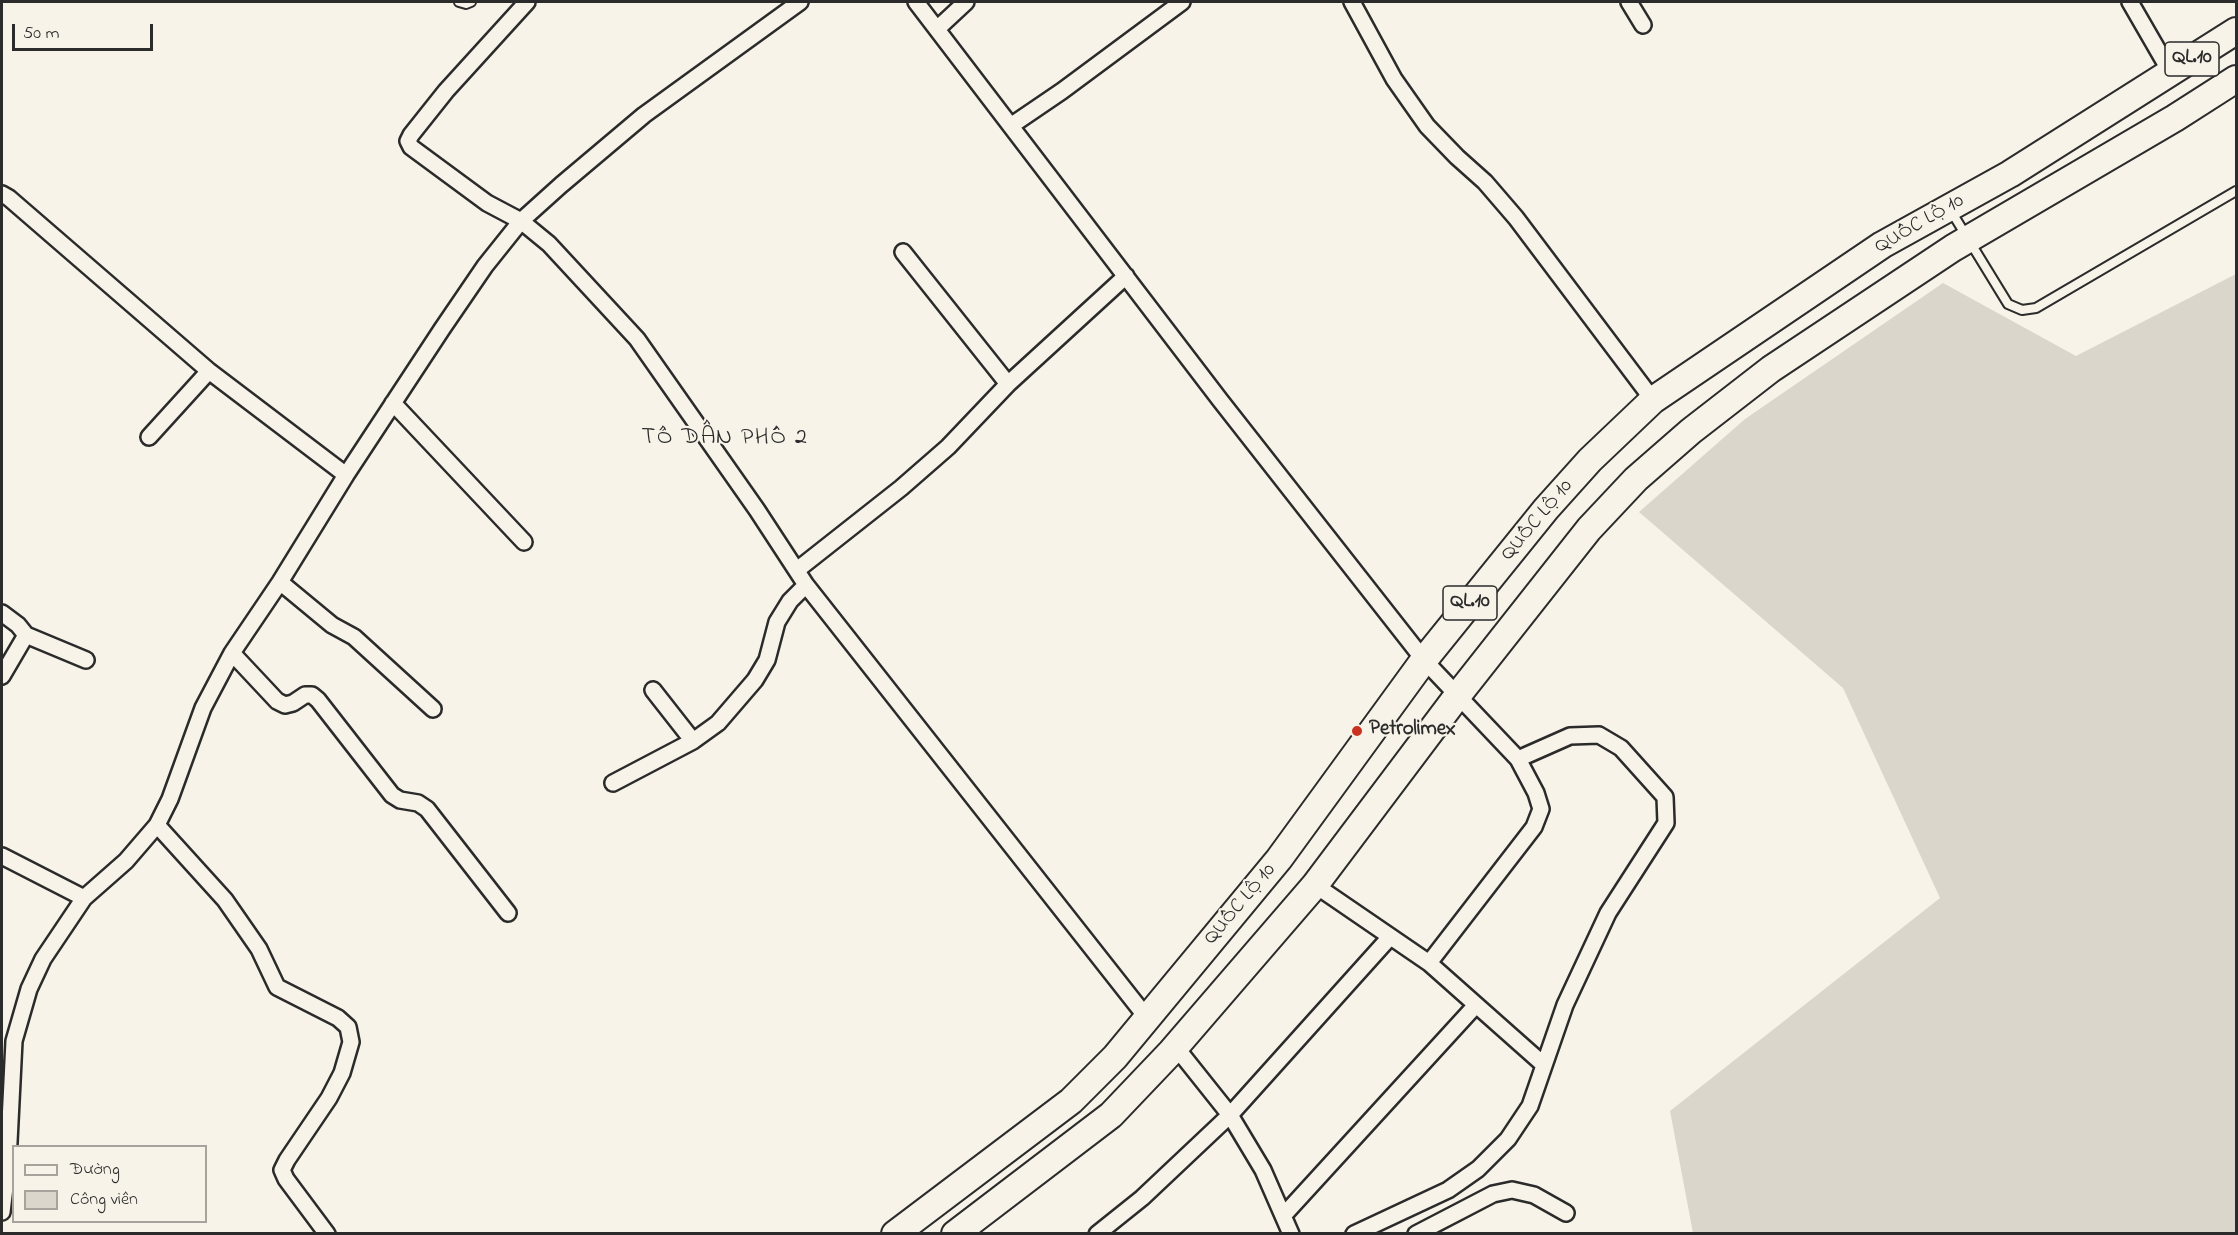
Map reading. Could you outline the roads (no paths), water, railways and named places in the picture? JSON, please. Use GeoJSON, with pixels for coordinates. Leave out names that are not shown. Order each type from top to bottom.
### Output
{"type":"FeatureCollection","features":[{"type":"Feature","properties":{"kind":"highway","name":"QUỐC LỘ 10"},"geometry":{"type":"LineString","coordinates":[[895,1233],[1071,1101],[1115,1057],[1279,860],[1424,660],[1554,501],[1590,460],[1653,400],[1882,245],[2010,174],[2236,31]]}},
{"type":"Feature","properties":{"kind":"highway","name":"QUỐC LỘ 10"},"geometry":{"type":"LineString","coordinates":[[955,1233],[1111,1115],[1175,1046],[1315,885],[1458,695],[1589,529],[1644,472],[1690,431],[1771,369],[1968,239],[2175,118],[2236,79]]}},
{"type":"Feature","properties":{"kind":"highway"},"geometry":{"type":"LineString","coordinates":[[2147,87],[2175,118]]}},
{"type":"Feature","properties":{"kind":"street"},"geometry":{"type":"LineString","coordinates":[[527,2],[446,92],[408,141],[411,147],[488,203],[521,221],[549,244],[637,339],[806,585],[1147,1018]]}},
{"type":"Feature","properties":{"kind":"street"},"geometry":{"type":"LineString","coordinates":[[2,1212],[9,1162],[8,1039],[43,959],[84,898],[126,861],[157,825],[170,799],[203,708],[231,653],[280,582],[393,403],[485,266],[521,221],[644,116],[800,2]]}},
{"type":"Feature","properties":{"kind":"street"},"geometry":{"type":"LineString","coordinates":[[916,2],[1220,400],[1424,660],[1518,759],[1536,793],[1541,809],[1534,827],[1429,963]]}},
{"type":"Feature","properties":{"kind":"street"},"geometry":{"type":"LineString","coordinates":[[937,29],[966,2]]}},
{"type":"Feature","properties":{"kind":"street"},"geometry":{"type":"LineString","coordinates":[[1012,125],[1182,2]]}},
{"type":"Feature","properties":{"kind":"street"},"geometry":{"type":"LineString","coordinates":[[1352,2],[1394,79],[1427,126],[1457,158],[1485,182],[1516,218],[1653,400]]}},
{"type":"Feature","properties":{"kind":"street"},"geometry":{"type":"LineString","coordinates":[[1629,2],[1643,25]]}},
{"type":"Feature","properties":{"kind":"street"},"geometry":{"type":"LineString","coordinates":[[2130,2],[2171,73]]}},
{"type":"Feature","properties":{"kind":"street"},"geometry":{"type":"LineString","coordinates":[[2,194],[209,371],[346,475]]}},
{"type":"Feature","properties":{"kind":"street"},"geometry":{"type":"LineString","coordinates":[[903,252],[1008,384]]}},
{"type":"Feature","properties":{"kind":"street"},"geometry":{"type":"LineString","coordinates":[[797,570],[901,488],[980,415],[1008,384],[1126,276]]}},
{"type":"Feature","properties":{"kind":"street"},"geometry":{"type":"LineString","coordinates":[[150,436],[209,371]]}},
{"type":"Feature","properties":{"kind":"street"},"geometry":{"type":"LineString","coordinates":[[393,403],[524,542]]}},
{"type":"Feature","properties":{"kind":"street"},"geometry":{"type":"LineString","coordinates":[[280,582],[332,625],[354,637],[433,710]]}},
{"type":"Feature","properties":{"kind":"street"},"geometry":{"type":"LineString","coordinates":[[614,783],[693,741],[718,723],[755,680],[767,660],[777,622],[790,601],[806,585]]}},
{"type":"Feature","properties":{"kind":"street"},"geometry":{"type":"LineString","coordinates":[[2,613],[18,625],[26,635],[86,660]]}},
{"type":"Feature","properties":{"kind":"street"},"geometry":{"type":"LineString","coordinates":[[2,676],[26,635]]}},
{"type":"Feature","properties":{"kind":"street"},"geometry":{"type":"LineString","coordinates":[[231,653],[277,702],[285,705],[293,704],[305,695],[312,695],[318,700],[392,795],[400,801],[418,803],[427,809],[508,913]]}},
{"type":"Feature","properties":{"kind":"street"},"geometry":{"type":"LineString","coordinates":[[653,690],[693,741]]}},
{"type":"Feature","properties":{"kind":"street"},"geometry":{"type":"LineString","coordinates":[[1362,1232],[1448,1190],[1478,1169],[1508,1139],[1530,1106],[1565,1005],[1608,914],[1666,823],[1665,797],[1621,748],[1599,735],[1570,736],[1518,759]]}},
{"type":"Feature","properties":{"kind":"street"},"geometry":{"type":"LineString","coordinates":[[157,825],[225,900],[259,949],[277,987],[338,1018],[348,1027],[351,1042],[342,1073],[329,1098],[282,1170],[286,1179],[327,1233]]}},
{"type":"Feature","properties":{"kind":"street"},"geometry":{"type":"LineString","coordinates":[[2,856],[84,898]]}},
{"type":"Feature","properties":{"kind":"street"},"geometry":{"type":"LineString","coordinates":[[1315,885],[1429,963],[1544,1065]]}},
{"type":"Feature","properties":{"kind":"street"},"geometry":{"type":"LineString","coordinates":[[1097,1233],[1142,1198],[1230,1115],[1390,937]]}},
{"type":"Feature","properties":{"kind":"street"},"geometry":{"type":"LineString","coordinates":[[1283,1216],[1476,1005]]}},
{"type":"Feature","properties":{"kind":"street"},"geometry":{"type":"LineString","coordinates":[[1175,1046],[1230,1115],[1263,1170],[1291,1233]]}},
{"type":"Feature","properties":{"kind":"street"},"geometry":{"type":"LineString","coordinates":[[1416,1233],[1493,1194],[1512,1190],[1534,1195],[1566,1213]]}},
{"type":"Feature","properties":{"kind":"lane"},"geometry":{"type":"LineString","coordinates":[[459,2],[466,4],[471,2]]}},
{"type":"Feature","properties":{"kind":"lane"},"geometry":{"type":"LineString","coordinates":[[1949,208],[2008,304],[2022,310],[2036,308],[2236,191]]}},
{"type":"Feature","properties":{"kind":"place","name":"Petrolimex"},"geometry":{"type":"Point","coordinates":[1357,731]}},
{"type":"Feature","properties":{"kind":"district","name":"TỔ DÂN PHỐ 2"},"geometry":{"type":"Point","coordinates":[725,439]}}]}
